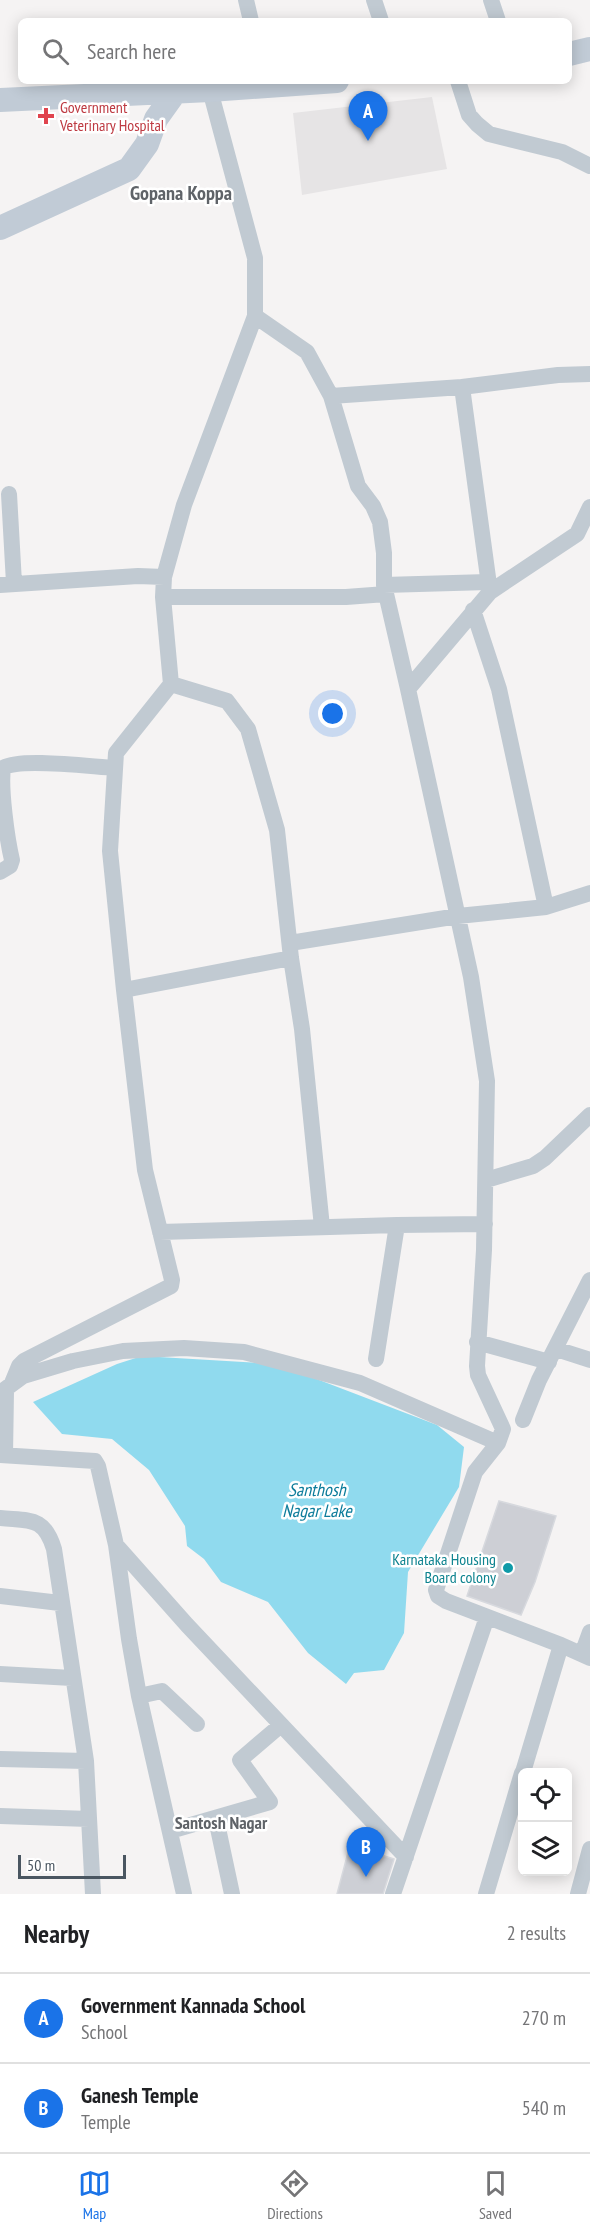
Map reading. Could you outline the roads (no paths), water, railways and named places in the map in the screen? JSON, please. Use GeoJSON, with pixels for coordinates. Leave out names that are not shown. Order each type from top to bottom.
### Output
{"type":"FeatureCollection","features":[{"type":"Feature","properties":{"kind":"main road"},"geometry":{"type":"LineString","coordinates":[[572,53],[590,49]]}},
{"type":"Feature","properties":{"kind":"main road"},"geometry":{"type":"LineString","coordinates":[[0,100],[210,90],[260,84]]}},
{"type":"Feature","properties":{"kind":"main road"},"geometry":{"type":"LineString","coordinates":[[0,228],[129,169],[147,144],[156,119],[176,91]]}},
{"type":"Feature","properties":{"kind":"street"},"geometry":{"type":"LineString","coordinates":[[246,0],[250,18]]}},
{"type":"Feature","properties":{"kind":"street"},"geometry":{"type":"LineString","coordinates":[[374,0],[380,18]]}},
{"type":"Feature","properties":{"kind":"street"},"geometry":{"type":"LineString","coordinates":[[491,0],[497,18]]}},
{"type":"Feature","properties":{"kind":"street"},"geometry":{"type":"LineString","coordinates":[[459,84],[469,115],[489,134],[562,152],[590,166]]}},
{"type":"Feature","properties":{"kind":"street"},"geometry":{"type":"LineString","coordinates":[[184,1894],[139,1696],[116,1545],[98,1466],[95,1461],[2,1455],[6,1389],[19,1366],[24,1361],[171,1286],[172,1280],[145,1170],[110,850],[116,753],[171,684],[163,597],[164,577],[184,505],[255,316],[255,258],[210,90]]}},
{"type":"Feature","properties":{"kind":"street"},"geometry":{"type":"LineString","coordinates":[[255,316],[307,352],[332,396],[358,486],[373,506],[380,522],[385,589],[458,916],[481,1031],[487,1081],[485,1224],[477,1342],[478,1375],[503,1429],[498,1443],[475,1472],[436,1590],[438,1596],[446,1601],[586,1656],[590,1632]]}},
{"type":"Feature","properties":{"kind":"street"},"geometry":{"type":"LineString","coordinates":[[332,396],[462,387],[558,375],[590,374]]}},
{"type":"Feature","properties":{"kind":"street"},"geometry":{"type":"LineString","coordinates":[[462,387],[489,587]]}},
{"type":"Feature","properties":{"kind":"street"},"geometry":{"type":"LineString","coordinates":[[9,494],[7,584],[138,576],[164,577]]}},
{"type":"Feature","properties":{"kind":"street"},"geometry":{"type":"LineString","coordinates":[[408,689],[489,587],[583,534],[590,507]]}},
{"type":"Feature","properties":{"kind":"street"},"geometry":{"type":"LineString","coordinates":[[163,597],[346,597],[385,589],[489,587]]}},
{"type":"Feature","properties":{"kind":"street"},"geometry":{"type":"LineString","coordinates":[[473,610],[499,689],[546,907]]}},
{"type":"Feature","properties":{"kind":"street"},"geometry":{"type":"LineString","coordinates":[[171,684],[227,701],[248,729],[278,830],[302,1029],[321,1227]]}},
{"type":"Feature","properties":{"kind":"street"},"geometry":{"type":"LineString","coordinates":[[0,872],[10,866],[12,860],[4,803],[3,768],[7,765],[29,763],[115,768]]}},
{"type":"Feature","properties":{"kind":"street"},"geometry":{"type":"LineString","coordinates":[[124,990],[291,951],[458,916],[546,907],[590,893]]}},
{"type":"Feature","properties":{"kind":"street"},"geometry":{"type":"LineString","coordinates":[[486,1180],[533,1166],[545,1158],[590,1115]]}},
{"type":"Feature","properties":{"kind":"street"},"geometry":{"type":"LineString","coordinates":[[160,1232],[485,1224]]}},
{"type":"Feature","properties":{"kind":"street"},"geometry":{"type":"LineString","coordinates":[[376,1359],[397,1226]]}},
{"type":"Feature","properties":{"kind":"street"},"geometry":{"type":"LineString","coordinates":[[524,1420],[539,1380],[590,1280]]}},
{"type":"Feature","properties":{"kind":"street"},"geometry":{"type":"LineString","coordinates":[[477,1342],[590,1360]]}},
{"type":"Feature","properties":{"kind":"street"},"geometry":{"type":"LineString","coordinates":[[6,1389],[23,1376],[72,1361],[123,1351],[184,1348],[244,1352],[360,1383],[498,1443]]}},
{"type":"Feature","properties":{"kind":"street"},"geometry":{"type":"LineString","coordinates":[[0,1518],[33,1521],[48,1531],[54,1549],[60,1603],[86,1761],[93,1894]]}},
{"type":"Feature","properties":{"kind":"street"},"geometry":{"type":"LineString","coordinates":[[116,1545],[187,1625],[406,1857]]}},
{"type":"Feature","properties":{"kind":"street"},"geometry":{"type":"LineString","coordinates":[[0,1596],[60,1603]]}},
{"type":"Feature","properties":{"kind":"street"},"geometry":{"type":"LineString","coordinates":[[393,1894],[487,1617]]}},
{"type":"Feature","properties":{"kind":"street"},"geometry":{"type":"LineString","coordinates":[[524,1768],[561,1645]]}},
{"type":"Feature","properties":{"kind":"street"},"geometry":{"type":"LineString","coordinates":[[0,1674],[72,1678]]}},
{"type":"Feature","properties":{"kind":"street"},"geometry":{"type":"LineString","coordinates":[[139,1696],[162,1691],[197,1724]]}},
{"type":"Feature","properties":{"kind":"street"},"geometry":{"type":"LineString","coordinates":[[170,1831],[270,1803],[240,1760],[281,1725]]}},
{"type":"Feature","properties":{"kind":"street"},"geometry":{"type":"LineString","coordinates":[[0,1759],[86,1761]]}},
{"type":"Feature","properties":{"kind":"street"},"geometry":{"type":"LineString","coordinates":[[486,1894],[518,1789]]}},
{"type":"Feature","properties":{"kind":"street"},"geometry":{"type":"LineString","coordinates":[[0,1816],[89,1819]]}},
{"type":"Feature","properties":{"kind":"street"},"geometry":{"type":"LineString","coordinates":[[216,1819],[232,1894]]}},
{"type":"Feature","properties":{"kind":"street"},"geometry":{"type":"LineString","coordinates":[[578,1894],[590,1850]]}},
{"type":"Feature","properties":{"kind":"water","name":"Santhosh Nagar Lake"},"geometry":{"type":"Polygon","coordinates":[[[142,1356],[262,1363],[293,1370],[437,1425],[464,1447],[459,1487],[408,1572],[404,1633],[384,1670],[354,1673],[346,1684],[308,1653],[268,1602],[221,1582],[204,1559],[187,1546],[185,1526],[149,1470],[112,1439],[62,1434],[33,1402],[117,1364],[142,1356]]]}},
{"type":"Feature","properties":{"kind":"place","name":"Government Veterinary Hospital"},"geometry":{"type":"Point","coordinates":[46,116]}},
{"type":"Feature","properties":{"kind":"place","name":"Government Kannada School"},"geometry":{"type":"Point","coordinates":[368,141]}},
{"type":"Feature","properties":{"kind":"place","name":"Karnataka Housing Board colony"},"geometry":{"type":"Point","coordinates":[508,1568]}},
{"type":"Feature","properties":{"kind":"place","name":"Ganesh Temple"},"geometry":{"type":"Point","coordinates":[366,1877]}},
{"type":"Feature","properties":{"kind":"district","name":"Gopana Koppa"},"geometry":{"type":"Point","coordinates":[181,193]}},
{"type":"Feature","properties":{"kind":"district","name":"Santosh Nagar"},"geometry":{"type":"Point","coordinates":[221,1823]}}]}
